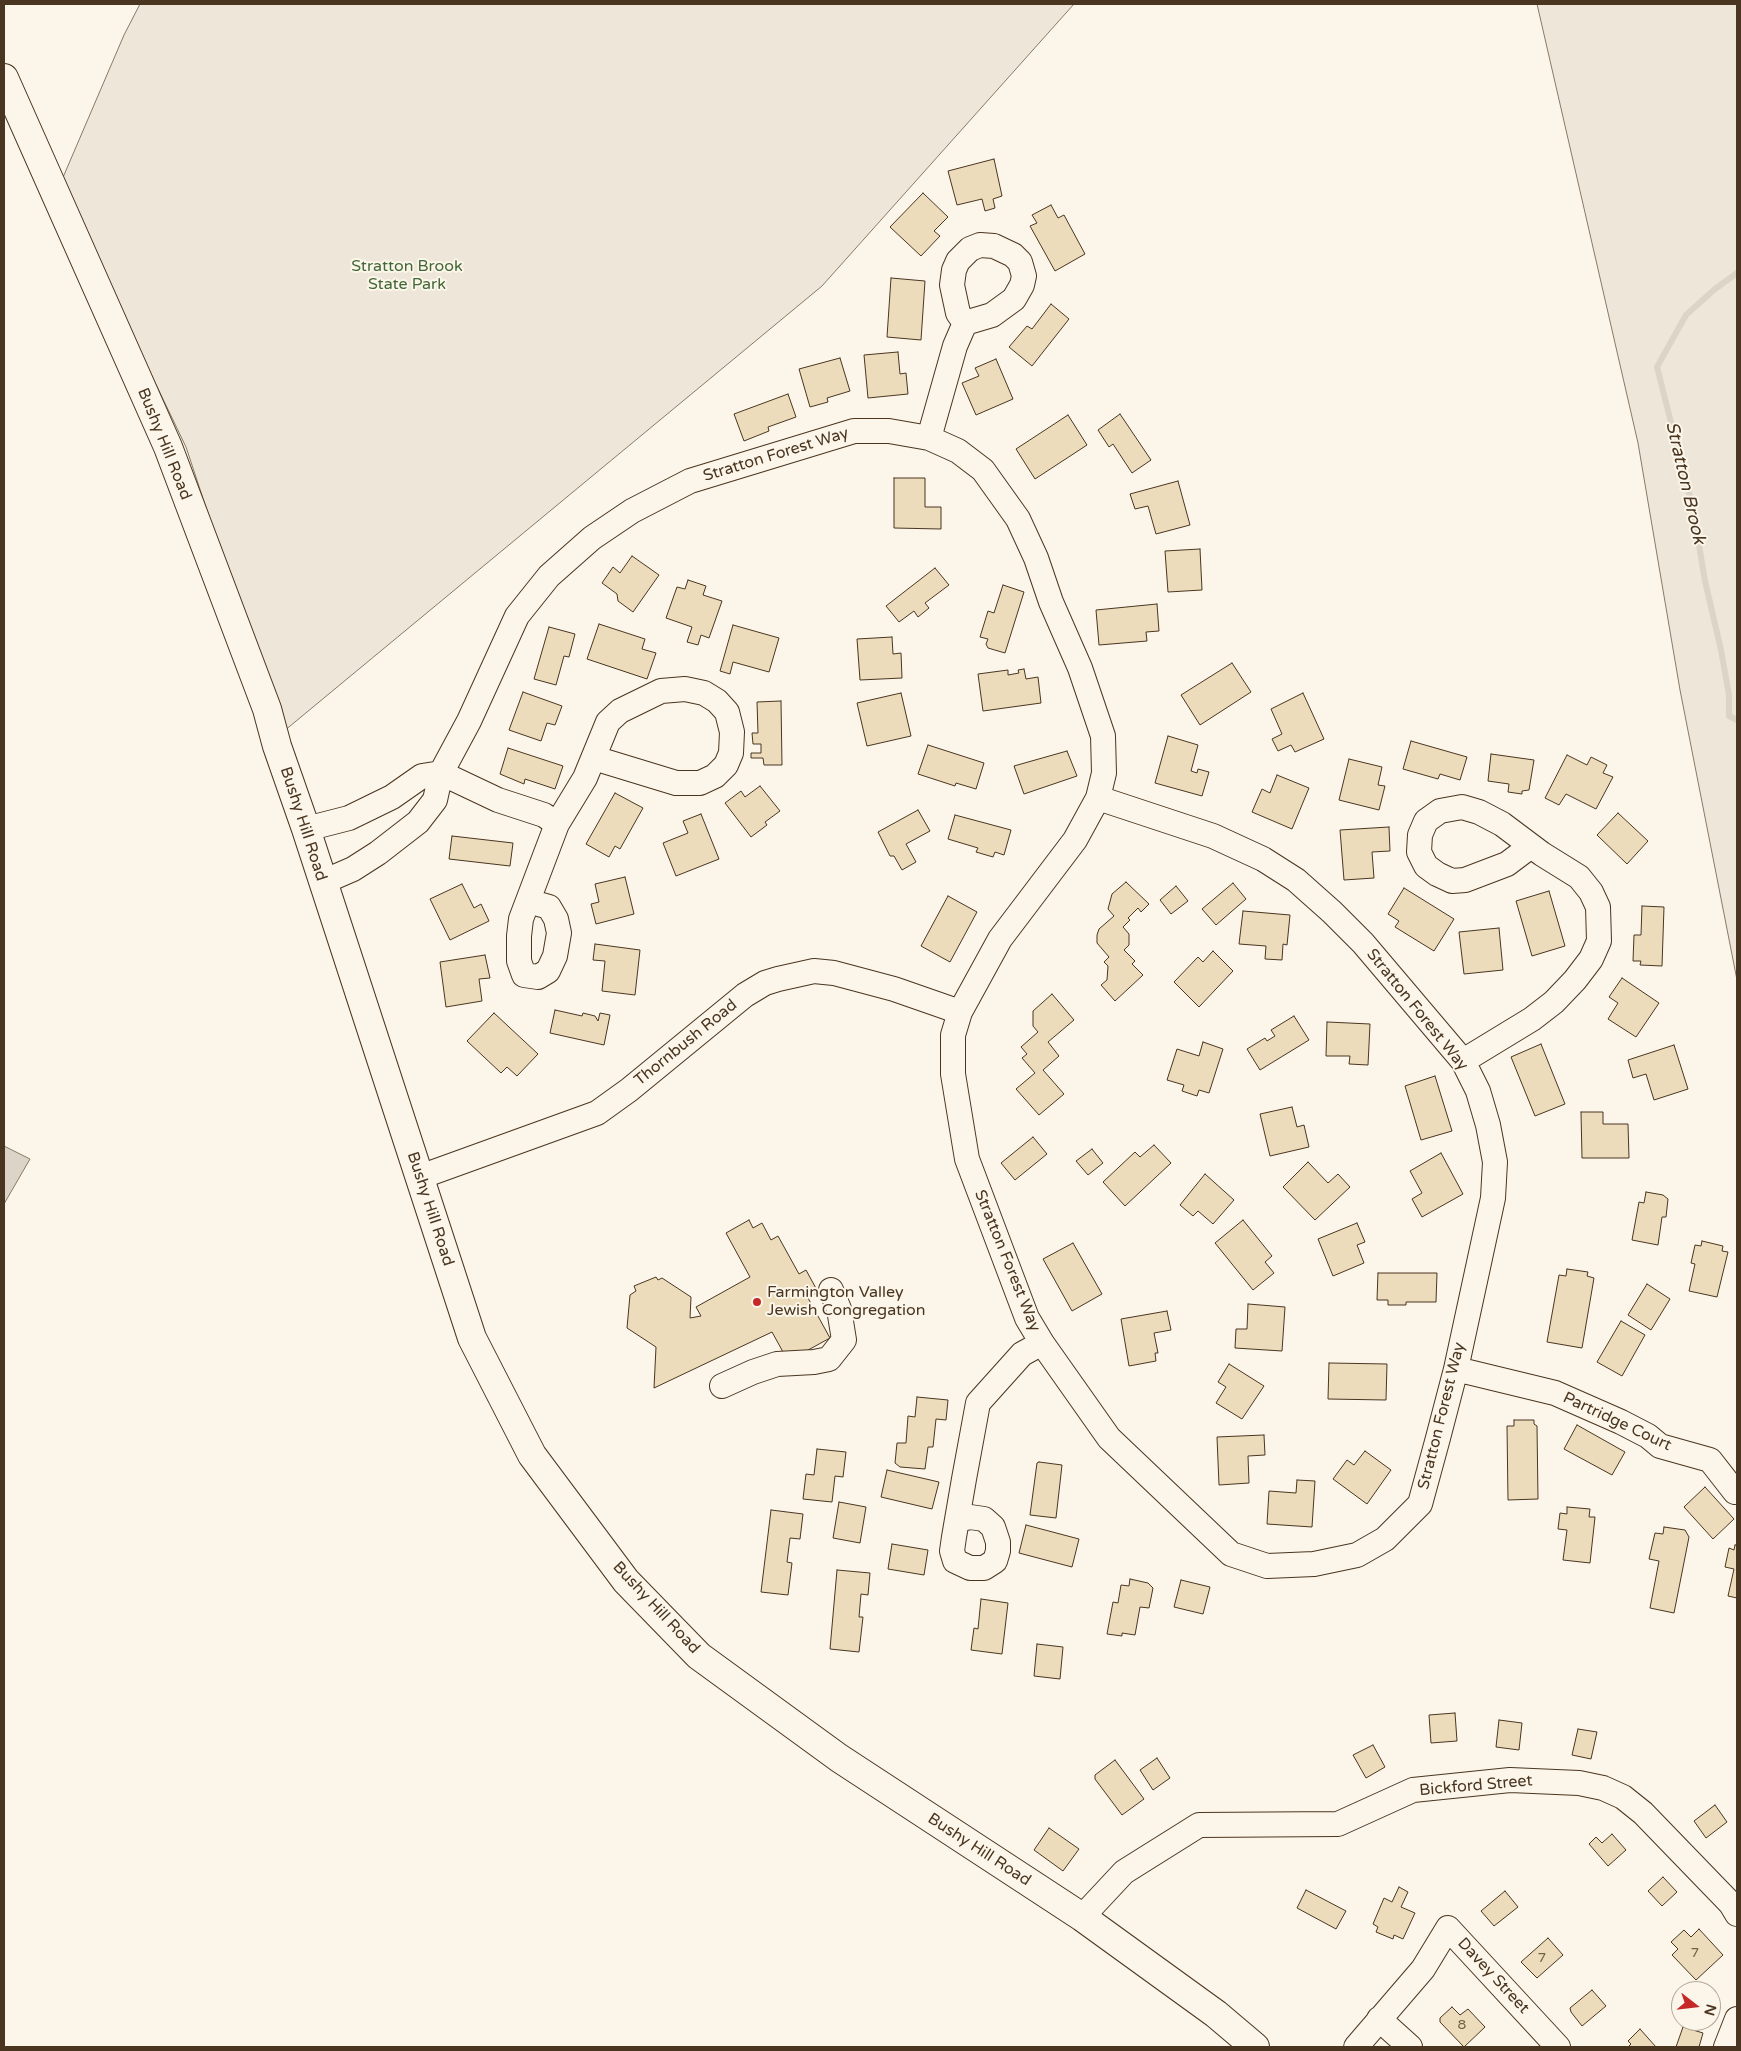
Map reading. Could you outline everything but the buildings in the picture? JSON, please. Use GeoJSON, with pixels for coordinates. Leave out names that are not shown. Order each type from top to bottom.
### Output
{"type":"FeatureCollection","features":[{"type":"Feature","properties":{"kind":"main road","name":"Bushy Hill Road"},"geometry":{"type":"LineString","coordinates":[[4,78],[168,447],[267,709],[277,746],[476,1346],[532,1455],[626,1581],[699,1656],[839,1758],[1082,1916],[1216,2014],[1254,2047]]}},
{"type":"Feature","properties":{"kind":"street"},"geometry":{"type":"LineString","coordinates":[[929,438],[955,346],[965,323]]}},
{"type":"Feature","properties":{"kind":"street","name":"Stratton Forest Way"},"geometry":{"type":"LineString","coordinates":[[323,882],[354,869],[418,822],[435,800],[441,773],[469,721],[517,616],[549,576],[592,538],[632,511],[690,481],[854,431],[889,431],[929,438],[958,451],[983,470],[1018,519],[1033,550],[1052,602],[1080,668],[1103,736],[1104,773],[1098,798],[1075,840],[1000,938],[960,1012],[953,1035],[953,1074],[967,1159],[1027,1318],[1042,1343],[1109,1438],[1231,1554],[1266,1566],[1314,1564],[1357,1555],[1385,1539],[1420,1504],[1456,1369],[1493,1198],[1495,1162],[1488,1124],[1478,1091],[1463,1061],[1363,943],[1296,880],[1263,859],[1221,840],[1159,817],[1098,798]]}},
{"type":"Feature","properties":{"kind":"street"},"geometry":{"type":"LineString","coordinates":[[528,901],[557,824],[572,802],[594,758],[608,722],[620,711],[661,691],[685,689],[704,693],[718,701],[727,712],[732,732],[731,753],[726,765],[715,776],[700,783],[676,783],[594,758]]}},
{"type":"Feature","properties":{"kind":"street"},"geometry":{"type":"LineString","coordinates":[[306,829],[349,818],[392,797],[422,776],[441,773],[498,800],[544,815],[557,824]]}},
{"type":"Feature","properties":{"kind":"street"},"geometry":{"type":"LineString","coordinates":[[1463,1061],[1532,1019],[1554,1002],[1591,959],[1599,941],[1598,907],[1591,892],[1579,877],[1531,846]]}},
{"type":"Feature","properties":{"kind":"street","name":"Thornbush Road"},"geometry":{"type":"LineString","coordinates":[[420,1177],[597,1112],[629,1090],[740,999],[765,983],[778,979],[814,971],[834,973],[894,989],[960,1012]]}},
{"type":"Feature","properties":{"kind":"street"},"geometry":{"type":"LineString","coordinates":[[722,1386],[777,1364],[814,1362],[829,1359],[844,1340],[839,1309],[831,1290]]}},
{"type":"Feature","properties":{"kind":"street"},"geometry":{"type":"LineString","coordinates":[[957,1520],[978,1403],[1022,1354],[1042,1343]]}},
{"type":"Feature","properties":{"kind":"street","name":"Partridge Court"},"geometry":{"type":"LineString","coordinates":[[1456,1369],[1556,1393],[1621,1422],[1648,1436],[1660,1446],[1710,1460],[1734,1492]]}},
{"type":"Feature","properties":{"kind":"street","name":"Bickford Street"},"geometry":{"type":"LineString","coordinates":[[1082,1916],[1124,1872],[1199,1825],[1338,1824],[1413,1790],[1510,1780],[1580,1783],[1604,1788],[1623,1797],[1643,1813],[1731,1904],[1737,1914]]}},
{"type":"Feature","properties":{"kind":"street","name":"Davey Street"},"geometry":{"type":"LineString","coordinates":[[1356,2047],[1423,1969],[1448,1928],[1558,2047]]}},
{"type":"Feature","properties":{"kind":"street"},"geometry":{"type":"LineString","coordinates":[[1379,2019],[1410,2047]]}},
{"type":"Feature","properties":{"kind":"street"},"geometry":{"type":"LineString","coordinates":[[1726,2047],[1737,2019]]}},
{"type":"Feature","properties":{"kind":"green space","name":"Stratton Brook State Park"},"geometry":{"type":"Polygon","coordinates":[[[140,4],[1074,4],[822,286],[278,736],[275,716],[186,447],[150,372],[104,292],[61,182],[124,35],[140,4]]]}},
{"type":"Feature","properties":{"kind":"green space"},"geometry":{"type":"Polygon","coordinates":[[[1537,4],[1737,4],[1737,980],[1680,690],[1638,443],[1537,4]]]}},
{"type":"Feature","properties":{"kind":"shaded area"},"geometry":{"type":"Polygon","coordinates":[[[4,1146],[30,1159],[4,1204],[4,1146]]]}},
{"type":"Feature","properties":{"kind":"waterway","name":"Stratton Brook"},"geometry":{"type":"LineString","coordinates":[[1737,273],[1715,289],[1686,315],[1657,367],[1693,509],[1705,581],[1729,695],[1729,716],[1737,720]]}},
{"type":"Feature","properties":{"kind":"place","name":"Farmington Valley Jewish Congregation"},"geometry":{"type":"Point","coordinates":[757,1302]}}]}
